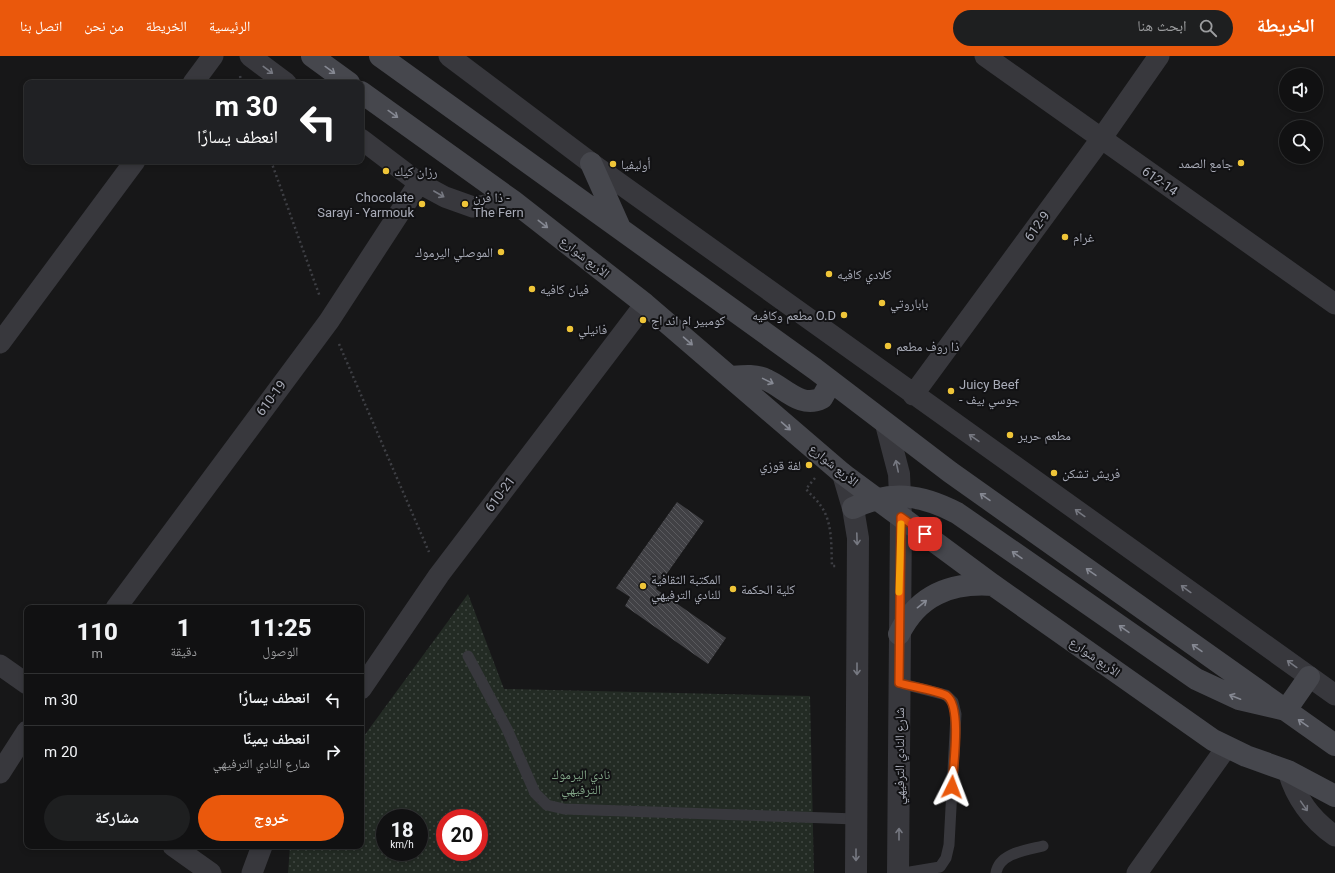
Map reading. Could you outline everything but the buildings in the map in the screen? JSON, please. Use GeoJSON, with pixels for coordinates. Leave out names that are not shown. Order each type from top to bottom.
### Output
{"type":"FeatureCollection","features":[{"type":"Feature","properties":{"kind":"main road"},"geometry":{"type":"LineString","coordinates":[[312,56],[345,80]]}},
{"type":"Feature","properties":{"kind":"main road"},"geometry":{"type":"LineString","coordinates":[[380,56],[832,382],[950,472],[1335,745]]}},
{"type":"Feature","properties":{"kind":"main road","name":"الأربع شوارع"},"geometry":{"type":"LineString","coordinates":[[364,94],[513,201],[645,304],[843,474],[993,585],[1226,748],[1288,771],[1335,796]]}},
{"type":"Feature","properties":{"kind":"main road"},"geometry":{"type":"LineString","coordinates":[[590,163],[620,228]]}},
{"type":"Feature","properties":{"kind":"main road"},"geometry":{"type":"LineString","coordinates":[[730,377],[744,375],[766,379],[802,401],[809,402],[822,398],[832,382]]}},
{"type":"Feature","properties":{"kind":"main road"},"geometry":{"type":"LineString","coordinates":[[853,508],[876,499],[900,496],[939,503],[957,513],[1196,679],[1239,699],[1286,710]]}},
{"type":"Feature","properties":{"kind":"main road"},"geometry":{"type":"LineString","coordinates":[[938,543],[937,530],[940,523],[944,518],[957,513]]}},
{"type":"Feature","properties":{"kind":"main road"},"geometry":{"type":"LineString","coordinates":[[899,634],[906,620],[930,597],[961,585],[993,585]]}},
{"type":"Feature","properties":{"kind":"main road"},"geometry":{"type":"LineString","coordinates":[[1286,710],[1309,677]]}},
{"type":"Feature","properties":{"kind":"street"},"geometry":{"type":"LineString","coordinates":[[195,80],[213,56]]}},
{"type":"Feature","properties":{"kind":"street"},"geometry":{"type":"LineString","coordinates":[[250,56],[282,80]]}},
{"type":"Feature","properties":{"kind":"street","name":"612-14"},"geometry":{"type":"LineString","coordinates":[[985,56],[1101,140],[1335,304]]}},
{"type":"Feature","properties":{"kind":"street","name":"612-9"},"geometry":{"type":"LineString","coordinates":[[913,395],[1101,140],[1159,56]]}},
{"type":"Feature","properties":{"kind":"street"},"geometry":{"type":"LineString","coordinates":[[460,59],[590,163],[1335,695]]}},
{"type":"Feature","properties":{"kind":"street"},"geometry":{"type":"LineString","coordinates":[[364,141],[419,183],[445,197],[473,207],[513,201]]}},
{"type":"Feature","properties":{"kind":"street"},"geometry":{"type":"LineString","coordinates":[[0,343],[133,164]]}},
{"type":"Feature","properties":{"kind":"street","name":"610-19"},"geometry":{"type":"LineString","coordinates":[[118,605],[329,321],[419,183]]}},
{"type":"Feature","properties":{"kind":"street","name":"610-21"},"geometry":{"type":"LineString","coordinates":[[364,685],[438,575],[645,304]]}},
{"type":"Feature","properties":{"kind":"street","name":"شارع النادي الترفيهي"},"geometry":{"type":"LineString","coordinates":[[886,424],[899,474],[901,517],[898,873]]}},
{"type":"Feature","properties":{"kind":"street"},"geometry":{"type":"LineString","coordinates":[[843,474],[853,508],[858,538],[856,873]]}},
{"type":"Feature","properties":{"kind":"street"},"geometry":{"type":"LineString","coordinates":[[0,665],[24,682]]}},
{"type":"Feature","properties":{"kind":"street"},"geometry":{"type":"LineString","coordinates":[[0,773],[24,737]]}},
{"type":"Feature","properties":{"kind":"street"},"geometry":{"type":"LineString","coordinates":[[1137,873],[1226,748]]}},
{"type":"Feature","properties":{"kind":"street"},"geometry":{"type":"LineString","coordinates":[[1288,771],[1298,797],[1306,809],[1315,820],[1335,836]]}},
{"type":"Feature","properties":{"kind":"street"},"geometry":{"type":"LineString","coordinates":[[177,849],[211,873]]}},
{"type":"Feature","properties":{"kind":"street"},"geometry":{"type":"LineString","coordinates":[[252,873],[261,849]]}},
{"type":"Feature","properties":{"kind":"lane"},"geometry":{"type":"LineString","coordinates":[[468,656],[507,729],[535,793],[547,805],[564,809],[856,819]]}},
{"type":"Feature","properties":{"kind":"lane"},"geometry":{"type":"LineString","coordinates":[[899,683],[946,695],[953,702],[956,714],[949,845],[946,858],[940,867],[904,873]]}},
{"type":"Feature","properties":{"kind":"lane"},"geometry":{"type":"LineString","coordinates":[[996,873],[996,869],[1010,854],[1042,846]]}},
{"type":"Feature","properties":{"kind":"path"},"geometry":{"type":"LineString","coordinates":[[272,164],[329,321],[438,575]]}},
{"type":"Feature","properties":{"kind":"green space","name":"نادي اليرموك الترفيهي"},"geometry":{"type":"Polygon","coordinates":[[[468,594],[504,689],[810,696],[814,873],[288,873],[290,849],[364,849],[364,736],[468,594]]]}},
{"type":"Feature","properties":{"kind":"slow traffic"},"geometry":{"type":"LineString","coordinates":[[899,592],[901,524]]}},
{"type":"Feature","properties":{"kind":"place","name":"جامع الصمد"},"geometry":{"type":"Point","coordinates":[1241,163]}},
{"type":"Feature","properties":{"kind":"place","name":"أوليفيا"},"geometry":{"type":"Point","coordinates":[613,164]}},
{"type":"Feature","properties":{"kind":"place","name":"رزان كيك"},"geometry":{"type":"Point","coordinates":[386,171]}},
{"type":"Feature","properties":{"kind":"place","name":"Chocolate Sarayi - Yarmouk"},"geometry":{"type":"Point","coordinates":[422,204]}},
{"type":"Feature","properties":{"kind":"place","name":"ذا فرن - The Fern"},"geometry":{"type":"Point","coordinates":[465,204]}},
{"type":"Feature","properties":{"kind":"place","name":"غرام"},"geometry":{"type":"Point","coordinates":[1065,237]}},
{"type":"Feature","properties":{"kind":"place","name":"الموصلي اليرموك"},"geometry":{"type":"Point","coordinates":[501,252]}},
{"type":"Feature","properties":{"kind":"place","name":"كلادي كافيه"},"geometry":{"type":"Point","coordinates":[829,274]}},
{"type":"Feature","properties":{"kind":"place","name":"فيان كافيه"},"geometry":{"type":"Point","coordinates":[532,289]}},
{"type":"Feature","properties":{"kind":"place","name":"باباروتي"},"geometry":{"type":"Point","coordinates":[882,303]}},
{"type":"Feature","properties":{"kind":"place","name":"مطعم وكافيه O.D"},"geometry":{"type":"Point","coordinates":[844,315]}},
{"type":"Feature","properties":{"kind":"place","name":"كومبير ام اند اج"},"geometry":{"type":"Point","coordinates":[643,320]}},
{"type":"Feature","properties":{"kind":"place","name":"فانيلي"},"geometry":{"type":"Point","coordinates":[570,329]}},
{"type":"Feature","properties":{"kind":"place","name":"ذا روف مطعم"},"geometry":{"type":"Point","coordinates":[888,346]}},
{"type":"Feature","properties":{"kind":"place","name":"Juicy Beef - جوسي بيف"},"geometry":{"type":"Point","coordinates":[951,391]}},
{"type":"Feature","properties":{"kind":"place","name":"مطعم حرير"},"geometry":{"type":"Point","coordinates":[1010,435]}},
{"type":"Feature","properties":{"kind":"place","name":"لفة قوزي"},"geometry":{"type":"Point","coordinates":[809,465]}},
{"type":"Feature","properties":{"kind":"place","name":"فريش تشكن"},"geometry":{"type":"Point","coordinates":[1054,473]}},
{"type":"Feature","properties":{"kind":"place","name":"المكتبة الثقافية للنادي الترفيهي"},"geometry":{"type":"Point","coordinates":[643,586]}},
{"type":"Feature","properties":{"kind":"place","name":"كلية الحكمة"},"geometry":{"type":"Point","coordinates":[733,589]}},
{"type":"Feature","properties":{"kind":"route"},"geometry":{"type":"LineString","coordinates":[[925,534],[901,517],[899,683],[946,695],[953,702],[956,714],[952,787]]}}]}
